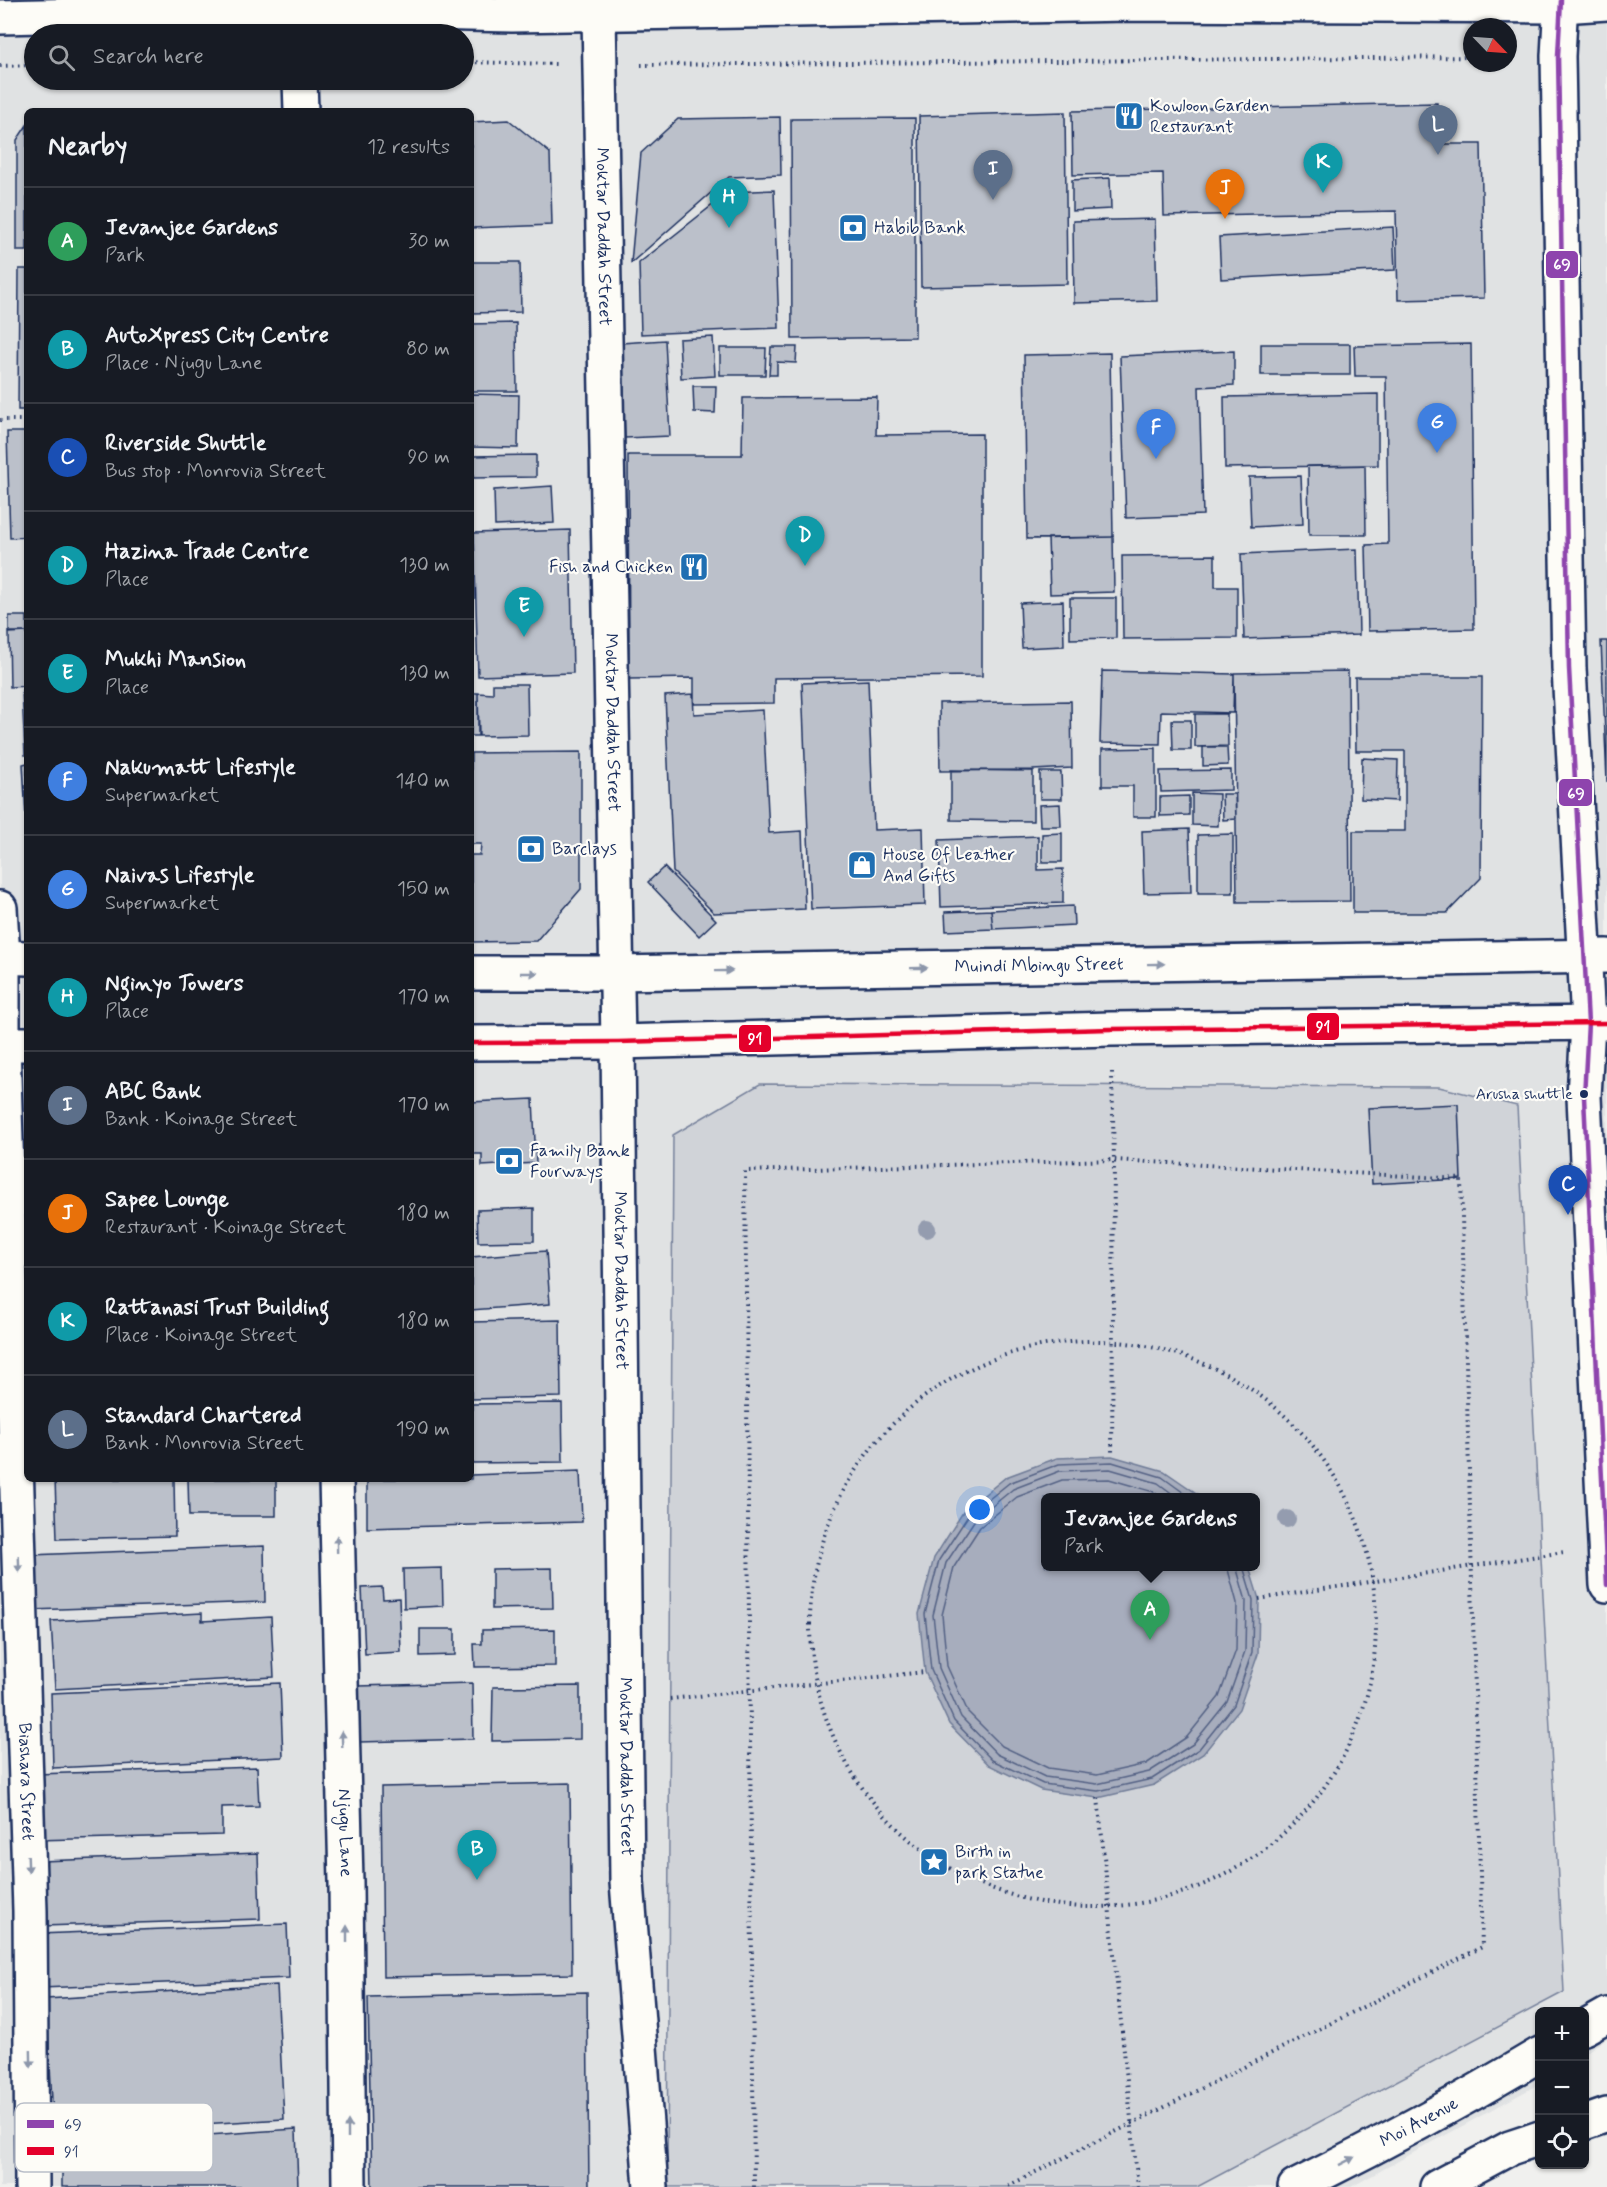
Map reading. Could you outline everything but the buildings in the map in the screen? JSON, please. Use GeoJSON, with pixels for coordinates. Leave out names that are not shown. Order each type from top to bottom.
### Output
{"type":"FeatureCollection","features":[{"type":"Feature","properties":{"kind":"street"},"geometry":{"type":"LineString","coordinates":[[1561,3],[1558,56],[1569,668],[1596,956],[1598,1023],[1584,1097],[1607,1585]]}},
{"type":"Feature","properties":{"kind":"street"},"geometry":{"type":"LineString","coordinates":[[0,17],[298,22],[512,15],[598,7],[1607,3]]}},
{"type":"Feature","properties":{"kind":"street","name":"Moktar Daddah Street"},"geometry":{"type":"LineString","coordinates":[[598,7],[618,1042],[627,1882],[651,2187]]}},
{"type":"Feature","properties":{"kind":"street"},"geometry":{"type":"LineString","coordinates":[[300,90],[301,108]]}},
{"type":"Feature","properties":{"kind":"street","name":"Biashara Street"},"geometry":{"type":"LineString","coordinates":[[0,908],[10,958],[29,1887],[31,2103]]}},
{"type":"Feature","properties":{"kind":"street","name":"Muindi Mbingu Street"},"geometry":{"type":"LineString","coordinates":[[474,973],[616,973],[1596,956]]}},
{"type":"Feature","properties":{"kind":"street"},"geometry":{"type":"LineString","coordinates":[[474,1043],[618,1042],[1111,1029],[1598,1023]]}},
{"type":"Feature","properties":{"kind":"street","name":"Njugu Lane"},"geometry":{"type":"LineString","coordinates":[[336,1482],[346,1882],[349,2187]]}},
{"type":"Feature","properties":{"kind":"street"},"geometry":{"type":"LineString","coordinates":[[1589,2025],[1607,2015]]}},
{"type":"Feature","properties":{"kind":"street","name":"Moi Avenue"},"geometry":{"type":"LineString","coordinates":[[1294,2187],[1495,2081],[1535,2056]]}},
{"type":"Feature","properties":{"kind":"street"},"geometry":{"type":"LineString","coordinates":[[1589,2121],[1607,2115]]}},
{"type":"Feature","properties":{"kind":"street"},"geometry":{"type":"LineString","coordinates":[[1437,2187],[1525,2143]]}},
{"type":"Feature","properties":{"kind":"street","name":"Biashara Street"},"geometry":{"type":"LineString","coordinates":[[32,2172],[32,2187]]}},
{"type":"Feature","properties":{"kind":"path"},"geometry":{"type":"LineString","coordinates":[[474,62],[598,65],[1463,57]]}},
{"type":"Feature","properties":{"kind":"path"},"geometry":{"type":"LineString","coordinates":[[0,66],[24,65]]}},
{"type":"Feature","properties":{"kind":"path"},"geometry":{"type":"LineString","coordinates":[[0,420],[24,420]]}},
{"type":"Feature","properties":{"kind":"path"},"geometry":{"type":"LineString","coordinates":[[1111,1029],[1114,1160],[1112,1456]]}},
{"type":"Feature","properties":{"kind":"path"},"geometry":{"type":"LineString","coordinates":[[754,2187],[745,1171],[1114,1160],[1461,1179],[1482,1947],[1006,2187]]}},
{"type":"Feature","properties":{"kind":"path"},"geometry":{"type":"LineString","coordinates":[[1112,1340],[1195,1358],[1270,1400],[1328,1462],[1365,1540],[1378,1624],[1364,1709],[1327,1786],[1268,1849],[1194,1891],[1110,1909],[1018,1900],[934,1862],[866,1798],[823,1716],[809,1625],[824,1533],[868,1451],[935,1387],[1020,1348],[1112,1340]]}},
{"type":"Feature","properties":{"kind":"path"},"geometry":{"type":"LineString","coordinates":[[1259,1599],[1605,1546]]}},
{"type":"Feature","properties":{"kind":"path"},"geometry":{"type":"LineString","coordinates":[[670,1699],[925,1672]]}},
{"type":"Feature","properties":{"kind":"path"},"geometry":{"type":"LineString","coordinates":[[1098,1797],[1138,2187]]}},
{"type":"Feature","properties":{"kind":"shaded area"},"geometry":{"type":"Polygon","coordinates":[[[0,0],[1607,0],[1607,2038],[1589,2050],[1589,2007],[1535,2007],[1535,2086],[1351,2187],[0,2187],[0,0]]]}},
{"type":"Feature","properties":{"kind":"shaded area"},"geometry":{"type":"Polygon","coordinates":[[[760,1084],[1439,1087],[1517,1106],[1564,1992],[1197,2187],[667,2187],[673,1135],[760,1084]]]}},
{"type":"Feature","properties":{"kind":"water"},"geometry":{"type":"Polygon","coordinates":[[[1112,1456],[1164,1471],[1196,1493],[1041,1493],[1041,1571],[1250,1571],[1259,1599],[1258,1654],[1239,1709],[1203,1754],[1154,1785],[1098,1798],[1041,1790],[989,1765],[949,1724],[925,1672],[919,1614],[934,1558],[963,1512],[1006,1477],[1057,1458],[1112,1456]]]}},
{"type":"Feature","properties":{"kind":"transit line","name":"69"},"geometry":{"type":"LineString","coordinates":[[1561,0],[1558,56],[1569,668],[1588,1023],[1584,1097],[1607,1585]]}},
{"type":"Feature","properties":{"kind":"transit line","name":"91"},"geometry":{"type":"LineString","coordinates":[[474,1043],[618,1042],[1111,1029],[1607,1023]]}},
{"type":"Feature","properties":{"kind":"place","name":"Kowloon Garden Restaurant"},"geometry":{"type":"Point","coordinates":[1129,116]}},
{"type":"Feature","properties":{"kind":"place","name":"Standard Chartered"},"geometry":{"type":"Point","coordinates":[1438,155]}},
{"type":"Feature","properties":{"kind":"place","name":"Rattanasi Trust Building"},"geometry":{"type":"Point","coordinates":[1323,193]}},
{"type":"Feature","properties":{"kind":"place","name":"ABC Bank"},"geometry":{"type":"Point","coordinates":[993,200]}},
{"type":"Feature","properties":{"kind":"place","name":"Sapee Lounge"},"geometry":{"type":"Point","coordinates":[1225,219]}},
{"type":"Feature","properties":{"kind":"place","name":"Nginyo Towers"},"geometry":{"type":"Point","coordinates":[729,228]}},
{"type":"Feature","properties":{"kind":"place","name":"Habib Bank"},"geometry":{"type":"Point","coordinates":[853,228]}},
{"type":"Feature","properties":{"kind":"place","name":"Naivas Lifestyle"},"geometry":{"type":"Point","coordinates":[1437,453]}},
{"type":"Feature","properties":{"kind":"place","name":"Nakumatt Lifestyle"},"geometry":{"type":"Point","coordinates":[1156,459]}},
{"type":"Feature","properties":{"kind":"place","name":"Hazina Trade Centre"},"geometry":{"type":"Point","coordinates":[805,566]}},
{"type":"Feature","properties":{"kind":"place","name":"Fish and Chicken"},"geometry":{"type":"Point","coordinates":[694,567]}},
{"type":"Feature","properties":{"kind":"place","name":"Mukhi Mansion"},"geometry":{"type":"Point","coordinates":[524,637]}},
{"type":"Feature","properties":{"kind":"place","name":"Barclays"},"geometry":{"type":"Point","coordinates":[531,849]}},
{"type":"Feature","properties":{"kind":"place","name":"House Of Leather And Gifts"},"geometry":{"type":"Point","coordinates":[862,865]}},
{"type":"Feature","properties":{"kind":"place","name":"Arusha shuttle"},"geometry":{"type":"Point","coordinates":[1584,1094]}},
{"type":"Feature","properties":{"kind":"place","name":"Family Bank Fourways"},"geometry":{"type":"Point","coordinates":[509,1161]}},
{"type":"Feature","properties":{"kind":"place","name":"Riverside Shuttle"},"geometry":{"type":"Point","coordinates":[1568,1215]}},
{"type":"Feature","properties":{"kind":"place","name":"Jevanjee Gardens"},"geometry":{"type":"Point","coordinates":[1150,1640]}},
{"type":"Feature","properties":{"kind":"place","name":"Birth in park Statue"},"geometry":{"type":"Point","coordinates":[934,1862]}},
{"type":"Feature","properties":{"kind":"place","name":"AutoXpress City Centre"},"geometry":{"type":"Point","coordinates":[477,1880]}}]}
